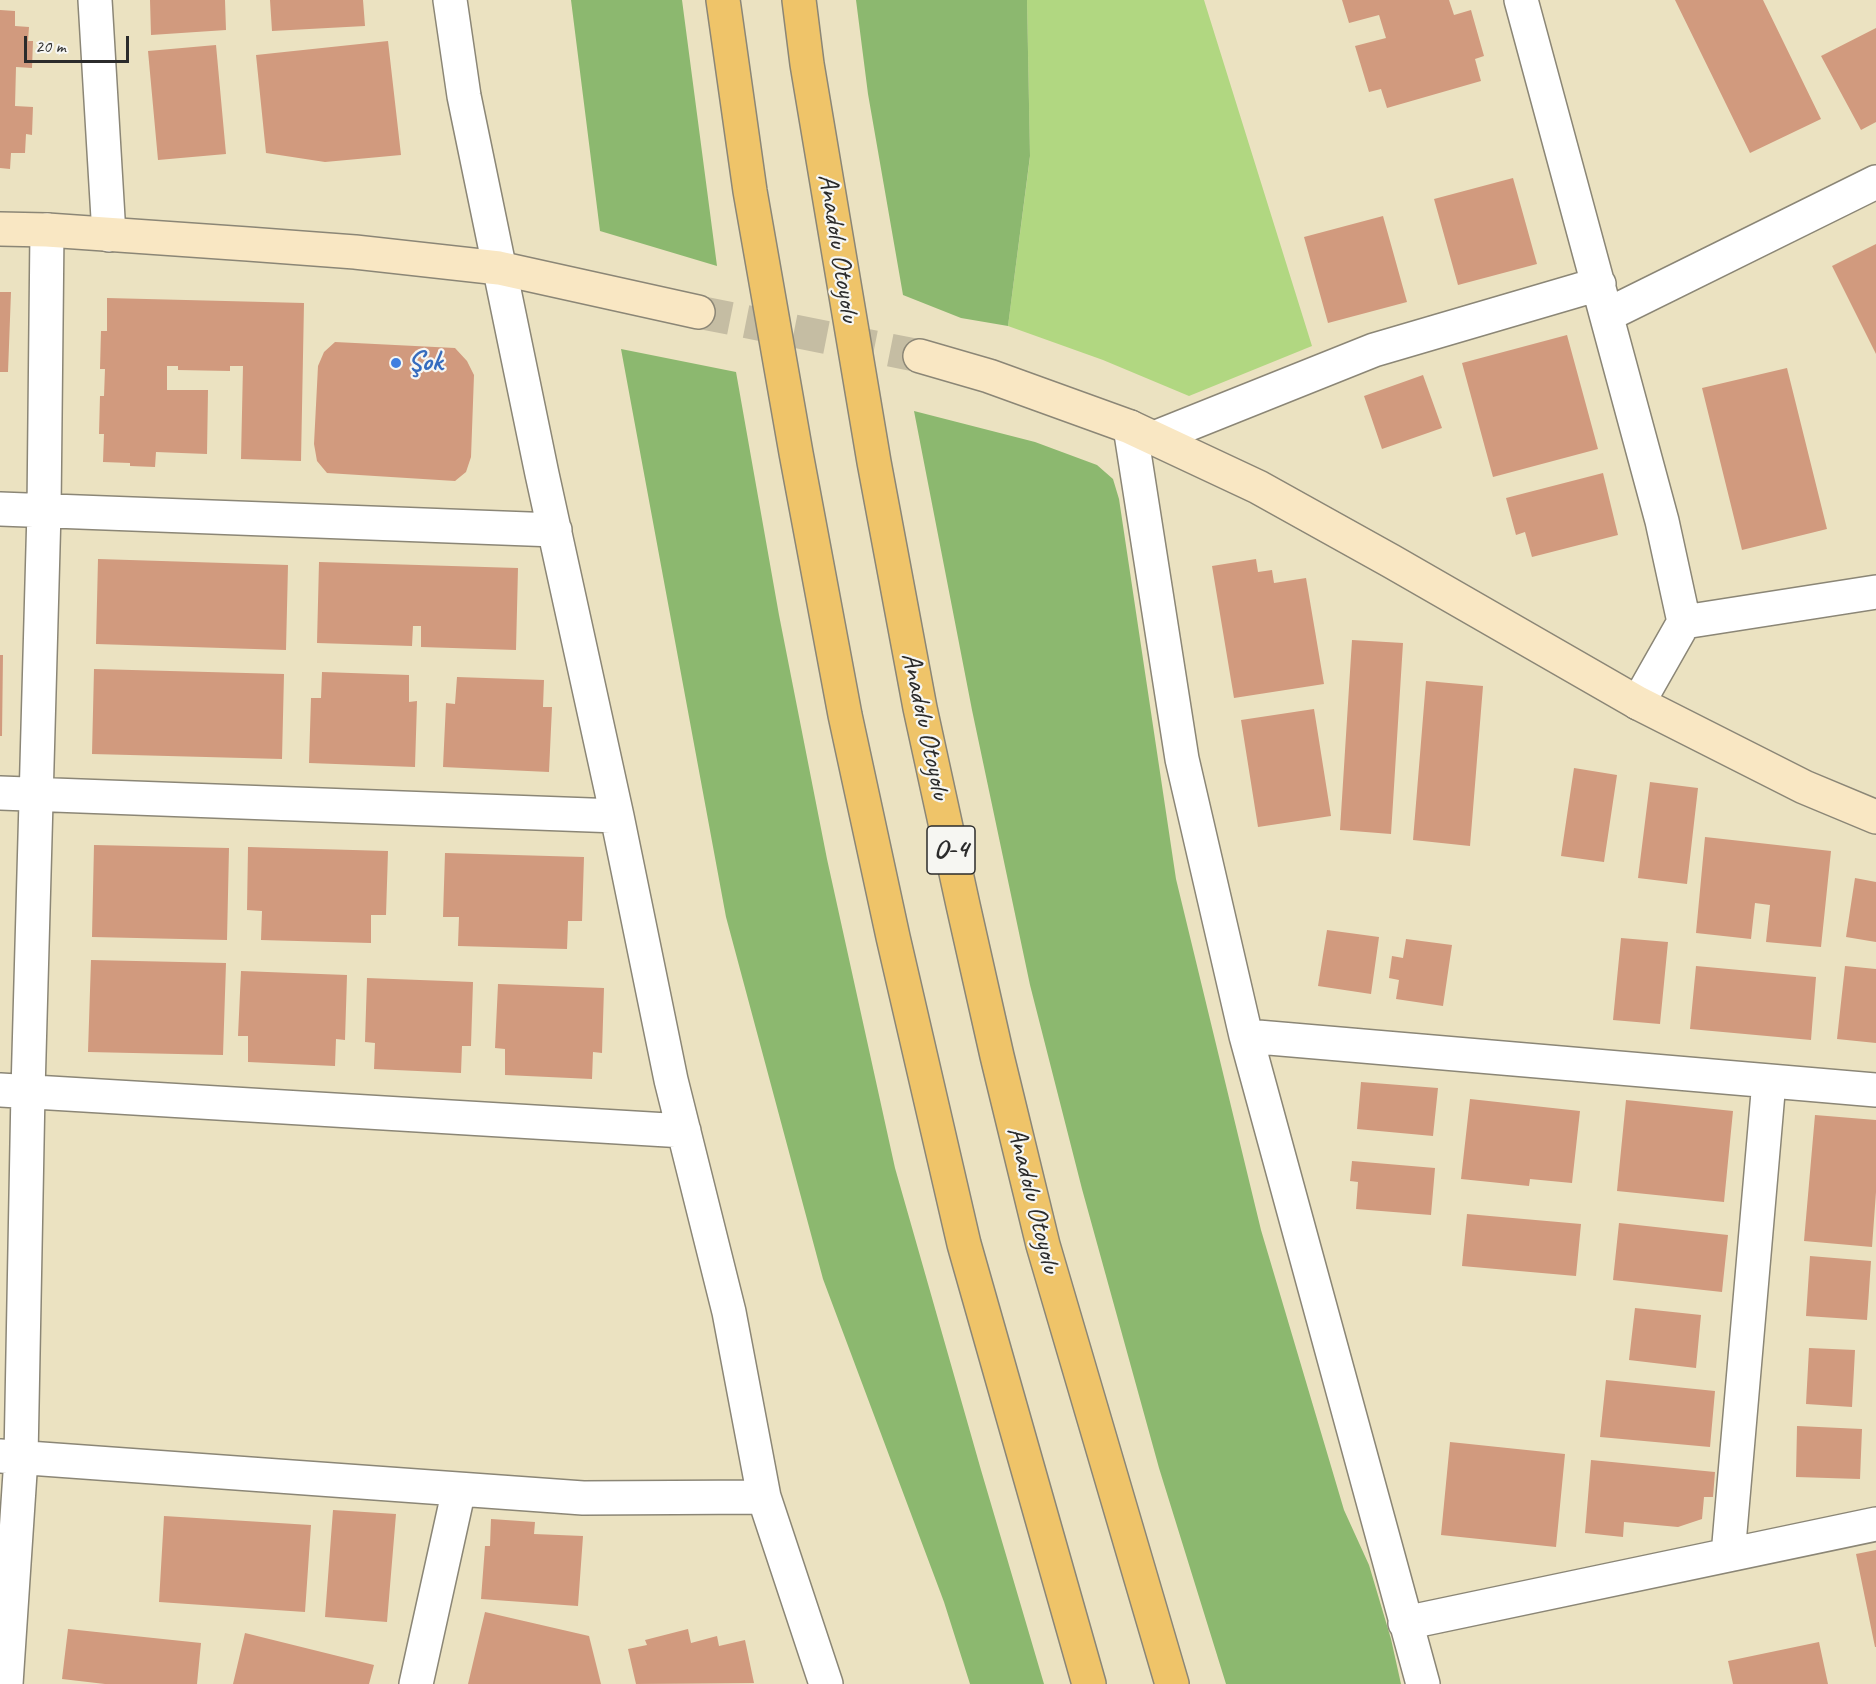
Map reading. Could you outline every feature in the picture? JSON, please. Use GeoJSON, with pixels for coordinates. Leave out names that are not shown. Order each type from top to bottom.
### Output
{"type":"FeatureCollection","features":[{"type":"Feature","properties":{"kind":"highway"},"geometry":{"type":"LineString","coordinates":[[723,0],[758,237],[845,716],[875,856],[964,1244],[1089,1684]]}},
{"type":"Feature","properties":{"kind":"highway","name":"Anadolu Otoyolu"},"geometry":{"type":"LineString","coordinates":[[799,0],[807,64],[873,462],[927,743],[997,1056],[1043,1245],[1172,1684]]}},
{"type":"Feature","properties":{"kind":"street"},"geometry":{"type":"LineString","coordinates":[[95,0],[109,235]]}},
{"type":"Feature","properties":{"kind":"street"},"geometry":{"type":"LineString","coordinates":[[450,0],[464,96],[499,268],[671,1080],[729,1312],[764,1497],[826,1684]]}},
{"type":"Feature","properties":{"kind":"street"},"geometry":{"type":"LineString","coordinates":[[1521,0],[1662,521],[1684,622],[1638,703]]}},
{"type":"Feature","properties":{"kind":"street"},"geometry":{"type":"LineString","coordinates":[[1142,433],[1374,350],[1603,300],[1876,182]]}},
{"type":"Feature","properties":{"kind":"street"},"geometry":{"type":"LineString","coordinates":[[0,223],[47,230]]}},
{"type":"Feature","properties":{"kind":"street"},"geometry":{"type":"LineString","coordinates":[[0,229],[47,230],[355,252],[499,268],[698,312]]}},
{"type":"Feature","properties":{"kind":"street"},"geometry":{"type":"LineString","coordinates":[[0,237],[47,230]]}},
{"type":"Feature","properties":{"kind":"street"},"geometry":{"type":"LineString","coordinates":[[6,1684],[11,1457],[14,1090],[36,795],[44,511],[47,230]]}},
{"type":"Feature","properties":{"kind":"street"},"geometry":{"type":"LineString","coordinates":[[920,356],[1054,398],[1142,433],[1258,487],[1638,703],[1804,787],[1876,817]]}},
{"type":"Feature","properties":{"kind":"street"},"geometry":{"type":"LineString","coordinates":[[1142,433],[1182,759],[1246,1036],[1423,1684]]}},
{"type":"Feature","properties":{"kind":"street"},"geometry":{"type":"LineString","coordinates":[[0,509],[555,530]]}},
{"type":"Feature","properties":{"kind":"street"},"geometry":{"type":"LineString","coordinates":[[1684,622],[1876,592]]}},
{"type":"Feature","properties":{"kind":"street"},"geometry":{"type":"LineString","coordinates":[[0,794],[616,816]]}},
{"type":"Feature","properties":{"kind":"street"},"geometry":{"type":"LineString","coordinates":[[1246,1036],[1876,1090]]}},
{"type":"Feature","properties":{"kind":"street"},"geometry":{"type":"LineString","coordinates":[[1728,1555],[1768,1081]]}},
{"type":"Feature","properties":{"kind":"street"},"geometry":{"type":"LineString","coordinates":[[14,1090],[684,1131]]}},
{"type":"Feature","properties":{"kind":"street"},"geometry":{"type":"LineString","coordinates":[[11,1457],[583,1498],[764,1497]]}},
{"type":"Feature","properties":{"kind":"street"},"geometry":{"type":"LineString","coordinates":[[416,1684],[459,1489]]}},
{"type":"Feature","properties":{"kind":"street"},"geometry":{"type":"LineString","coordinates":[[1405,1623],[1876,1524]]}},
{"type":"Feature","properties":{"kind":"green space"},"geometry":{"type":"Polygon","coordinates":[[[571,0],[682,0],[717,266],[600,231],[571,0]]]}},
{"type":"Feature","properties":{"kind":"green space"},"geometry":{"type":"Polygon","coordinates":[[[856,0],[1027,0],[1030,156],[1008,326],[961,318],[903,295],[868,94],[856,0]]]}},
{"type":"Feature","properties":{"kind":"green space"},"geometry":{"type":"Polygon","coordinates":[[[1027,0],[1204,0],[1312,346],[1189,396],[1103,360],[1008,326],[1030,157],[1027,0]]]}},
{"type":"Feature","properties":{"kind":"green space"},"geometry":{"type":"Polygon","coordinates":[[[621,349],[736,372],[779,615],[827,859],[895,1168],[1044,1684],[970,1684],[944,1602],[823,1279],[726,917],[621,349]]]}},
{"type":"Feature","properties":{"kind":"green space"},"geometry":{"type":"Polygon","coordinates":[[[914,411],[1035,442],[1097,465],[1113,479],[1119,499],[1176,879],[1261,1230],[1344,1510],[1369,1565],[1391,1639],[1401,1684],[1226,1684],[1159,1468],[1082,1189],[1030,985],[972,710],[914,411]]]}},
{"type":"Feature","properties":{"kind":"building"},"geometry":{"type":"Polygon","coordinates":[[[150,0],[225,0],[226,30],[151,35],[150,0]]]}},
{"type":"Feature","properties":{"kind":"building"},"geometry":{"type":"Polygon","coordinates":[[[270,0],[363,0],[365,26],[272,31],[270,0]]]}},
{"type":"Feature","properties":{"kind":"building"},"geometry":{"type":"Polygon","coordinates":[[[1342,0],[1449,0],[1454,15],[1471,10],[1484,56],[1475,59],[1481,81],[1387,108],[1381,89],[1369,92],[1355,46],[1386,38],[1379,15],[1349,23],[1342,0]]]}},
{"type":"Feature","properties":{"kind":"building"},"geometry":{"type":"Polygon","coordinates":[[[1675,0],[1763,0],[1821,119],[1750,153],[1675,0]]]}},
{"type":"Feature","properties":{"kind":"building"},"geometry":{"type":"Polygon","coordinates":[[[0,10],[15,11],[15,26],[29,27],[28,41],[33,41],[32,68],[16,67],[15,106],[33,107],[32,135],[26,134],[25,153],[11,153],[10,169],[0,168],[0,10]]]}},
{"type":"Feature","properties":{"kind":"building"},"geometry":{"type":"Polygon","coordinates":[[[1876,28],[1876,122],[1861,130],[1821,56],[1876,28]]]}},
{"type":"Feature","properties":{"kind":"building"},"geometry":{"type":"Polygon","coordinates":[[[388,41],[401,155],[325,162],[266,153],[256,55],[388,41]]]}},
{"type":"Feature","properties":{"kind":"building"},"geometry":{"type":"Polygon","coordinates":[[[216,45],[226,154],[158,160],[148,51],[216,45]]]}},
{"type":"Feature","properties":{"kind":"building"},"geometry":{"type":"Polygon","coordinates":[[[1513,178],[1537,264],[1458,285],[1434,199],[1513,178]]]}},
{"type":"Feature","properties":{"kind":"building"},"geometry":{"type":"Polygon","coordinates":[[[1383,216],[1407,302],[1328,323],[1304,237],[1383,216]]]}},
{"type":"Feature","properties":{"kind":"building"},"geometry":{"type":"Polygon","coordinates":[[[1876,244],[1876,354],[1832,266],[1876,244]]]}},
{"type":"Feature","properties":{"kind":"building"},"geometry":{"type":"Polygon","coordinates":[[[0,292],[11,292],[8,372],[0,372],[0,292]]]}},
{"type":"Feature","properties":{"kind":"building"},"geometry":{"type":"Polygon","coordinates":[[[107,298],[304,303],[301,461],[241,459],[243,366],[230,366],[230,371],[178,370],[178,366],[167,366],[167,390],[208,390],[207,454],[156,452],[155,467],[103,462],[104,434],[99,434],[100,396],[104,396],[105,369],[100,369],[101,331],[107,331],[107,298]]]}},
{"type":"Feature","properties":{"kind":"building"},"geometry":{"type":"Polygon","coordinates":[[[1567,335],[1598,449],[1493,477],[1462,363],[1567,335]]]}},
{"type":"Feature","properties":{"kind":"building"},"geometry":{"type":"Polygon","coordinates":[[[335,342],[455,348],[467,361],[474,375],[471,457],[466,472],[455,481],[327,473],[317,461],[314,444],[318,366],[324,352],[335,342]]]}},
{"type":"Feature","properties":{"kind":"building"},"geometry":{"type":"Polygon","coordinates":[[[1787,368],[1827,529],[1742,550],[1702,388],[1787,368]]]}},
{"type":"Feature","properties":{"kind":"building"},"geometry":{"type":"Polygon","coordinates":[[[1423,375],[1442,428],[1382,449],[1364,396],[1423,375]]]}},
{"type":"Feature","properties":{"kind":"building"},"geometry":{"type":"Polygon","coordinates":[[[1603,473],[1618,535],[1532,557],[1525,532],[1516,535],[1506,498],[1603,473]]]}},
{"type":"Feature","properties":{"kind":"building"},"geometry":{"type":"Polygon","coordinates":[[[98,559],[288,565],[286,650],[96,644],[98,559]]]}},
{"type":"Feature","properties":{"kind":"building"},"geometry":{"type":"Polygon","coordinates":[[[1256,559],[1258,572],[1272,570],[1274,583],[1306,578],[1324,684],[1234,698],[1212,566],[1256,559]]]}},
{"type":"Feature","properties":{"kind":"building"},"geometry":{"type":"Polygon","coordinates":[[[319,562],[518,568],[516,650],[421,647],[421,626],[413,626],[412,646],[317,643],[319,562]]]}},
{"type":"Feature","properties":{"kind":"building"},"geometry":{"type":"Polygon","coordinates":[[[1352,640],[1403,643],[1391,834],[1340,830],[1352,640]]]}},
{"type":"Feature","properties":{"kind":"building"},"geometry":{"type":"Polygon","coordinates":[[[0,655],[3,655],[2,736],[0,736],[0,655]]]}},
{"type":"Feature","properties":{"kind":"building"},"geometry":{"type":"Polygon","coordinates":[[[94,669],[284,674],[282,759],[92,754],[94,669]]]}},
{"type":"Feature","properties":{"kind":"building"},"geometry":{"type":"Polygon","coordinates":[[[322,672],[409,675],[409,702],[417,701],[415,767],[309,763],[311,698],[321,698],[322,672]]]}},
{"type":"Feature","properties":{"kind":"building"},"geometry":{"type":"Polygon","coordinates":[[[457,677],[544,680],[543,707],[552,707],[549,772],[443,767],[446,703],[455,704],[457,677]]]}},
{"type":"Feature","properties":{"kind":"building"},"geometry":{"type":"Polygon","coordinates":[[[1426,681],[1483,686],[1470,846],[1413,840],[1426,681]]]}},
{"type":"Feature","properties":{"kind":"building"},"geometry":{"type":"Polygon","coordinates":[[[1314,709],[1331,816],[1258,827],[1241,720],[1314,709]]]}},
{"type":"Feature","properties":{"kind":"building"},"geometry":{"type":"Polygon","coordinates":[[[1574,768],[1617,775],[1604,862],[1561,856],[1574,768]]]}},
{"type":"Feature","properties":{"kind":"building"},"geometry":{"type":"Polygon","coordinates":[[[1650,782],[1698,788],[1687,884],[1638,878],[1650,782]]]}},
{"type":"Feature","properties":{"kind":"building"},"geometry":{"type":"Polygon","coordinates":[[[1705,837],[1831,851],[1821,947],[1766,942],[1770,905],[1755,903],[1751,939],[1696,933],[1705,837]]]}},
{"type":"Feature","properties":{"kind":"building"},"geometry":{"type":"Polygon","coordinates":[[[94,845],[229,848],[227,940],[92,937],[94,845]]]}},
{"type":"Feature","properties":{"kind":"building"},"geometry":{"type":"Polygon","coordinates":[[[248,847],[388,851],[386,915],[371,915],[371,943],[261,940],[262,911],[247,910],[248,847]]]}},
{"type":"Feature","properties":{"kind":"building"},"geometry":{"type":"Polygon","coordinates":[[[445,853],[584,857],[582,921],[568,921],[567,949],[458,946],[459,917],[443,917],[445,853]]]}},
{"type":"Feature","properties":{"kind":"building"},"geometry":{"type":"Polygon","coordinates":[[[1855,878],[1876,882],[1876,942],[1846,937],[1855,878]]]}},
{"type":"Feature","properties":{"kind":"building"},"geometry":{"type":"Polygon","coordinates":[[[1327,930],[1379,937],[1371,994],[1318,986],[1327,930]]]}},
{"type":"Feature","properties":{"kind":"building"},"geometry":{"type":"Polygon","coordinates":[[[1621,938],[1668,942],[1660,1024],[1613,1020],[1621,938]]]}},
{"type":"Feature","properties":{"kind":"building"},"geometry":{"type":"Polygon","coordinates":[[[1406,939],[1452,945],[1443,1006],[1396,999],[1399,980],[1389,978],[1392,956],[1403,958],[1406,939]]]}},
{"type":"Feature","properties":{"kind":"building"},"geometry":{"type":"Polygon","coordinates":[[[91,960],[226,963],[223,1055],[88,1052],[91,960]]]}},
{"type":"Feature","properties":{"kind":"building"},"geometry":{"type":"Polygon","coordinates":[[[1696,966],[1816,977],[1811,1040],[1690,1029],[1696,966]]]}},
{"type":"Feature","properties":{"kind":"building"},"geometry":{"type":"Polygon","coordinates":[[[1845,966],[1876,969],[1876,1043],[1837,1039],[1845,966]]]}},
{"type":"Feature","properties":{"kind":"building"},"geometry":{"type":"Polygon","coordinates":[[[241,971],[347,975],[345,1040],[336,1039],[335,1066],[248,1062],[248,1036],[238,1036],[241,971]]]}},
{"type":"Feature","properties":{"kind":"building"},"geometry":{"type":"Polygon","coordinates":[[[367,978],[473,982],[471,1046],[462,1046],[461,1073],[374,1069],[375,1043],[365,1042],[367,978]]]}},
{"type":"Feature","properties":{"kind":"building"},"geometry":{"type":"Polygon","coordinates":[[[498,984],[604,988],[602,1053],[593,1052],[592,1079],[505,1075],[505,1049],[495,1048],[498,984]]]}},
{"type":"Feature","properties":{"kind":"building"},"geometry":{"type":"Polygon","coordinates":[[[1361,1082],[1438,1088],[1433,1136],[1357,1129],[1361,1082]]]}},
{"type":"Feature","properties":{"kind":"building"},"geometry":{"type":"Polygon","coordinates":[[[1470,1099],[1580,1111],[1572,1183],[1530,1179],[1529,1186],[1461,1179],[1470,1099]]]}},
{"type":"Feature","properties":{"kind":"building"},"geometry":{"type":"Polygon","coordinates":[[[1626,1100],[1733,1111],[1724,1202],[1617,1191],[1626,1100]]]}},
{"type":"Feature","properties":{"kind":"building"},"geometry":{"type":"Polygon","coordinates":[[[1815,1115],[1876,1120],[1876,1192],[1872,1247],[1804,1241],[1815,1115]]]}},
{"type":"Feature","properties":{"kind":"building"},"geometry":{"type":"Polygon","coordinates":[[[1352,1161],[1435,1168],[1431,1215],[1356,1209],[1358,1182],[1350,1181],[1352,1161]]]}},
{"type":"Feature","properties":{"kind":"building"},"geometry":{"type":"Polygon","coordinates":[[[1467,1214],[1581,1224],[1576,1276],[1462,1266],[1467,1214]]]}},
{"type":"Feature","properties":{"kind":"building"},"geometry":{"type":"Polygon","coordinates":[[[1619,1223],[1728,1235],[1722,1292],[1613,1280],[1619,1223]]]}},
{"type":"Feature","properties":{"kind":"building"},"geometry":{"type":"Polygon","coordinates":[[[1810,1256],[1871,1261],[1867,1320],[1806,1316],[1810,1256]]]}},
{"type":"Feature","properties":{"kind":"building"},"geometry":{"type":"Polygon","coordinates":[[[1635,1308],[1701,1315],[1696,1368],[1629,1360],[1635,1308]]]}},
{"type":"Feature","properties":{"kind":"building"},"geometry":{"type":"Polygon","coordinates":[[[1809,1348],[1855,1350],[1852,1407],[1806,1404],[1809,1348]]]}},
{"type":"Feature","properties":{"kind":"building"},"geometry":{"type":"Polygon","coordinates":[[[1606,1380],[1715,1391],[1710,1447],[1600,1437],[1606,1380]]]}},
{"type":"Feature","properties":{"kind":"building"},"geometry":{"type":"Polygon","coordinates":[[[1797,1426],[1862,1429],[1860,1479],[1796,1477],[1797,1426]]]}},
{"type":"Feature","properties":{"kind":"building"},"geometry":{"type":"Polygon","coordinates":[[[1450,1442],[1565,1454],[1556,1547],[1441,1535],[1450,1442]]]}},
{"type":"Feature","properties":{"kind":"building"},"geometry":{"type":"Polygon","coordinates":[[[1591,1460],[1715,1472],[1713,1497],[1704,1497],[1702,1519],[1678,1527],[1624,1522],[1623,1537],[1585,1533],[1591,1460]]]}},
{"type":"Feature","properties":{"kind":"building"},"geometry":{"type":"Polygon","coordinates":[[[333,1510],[396,1514],[387,1622],[325,1617],[333,1510]]]}},
{"type":"Feature","properties":{"kind":"building"},"geometry":{"type":"Polygon","coordinates":[[[164,1516],[311,1525],[305,1612],[159,1602],[164,1516]]]}},
{"type":"Feature","properties":{"kind":"building"},"geometry":{"type":"Polygon","coordinates":[[[491,1519],[535,1522],[534,1534],[583,1536],[578,1606],[481,1599],[485,1546],[490,1546],[491,1519]]]}},
{"type":"Feature","properties":{"kind":"building"},"geometry":{"type":"Polygon","coordinates":[[[1876,1550],[1876,1647],[1875,1647],[1856,1554],[1876,1550]]]}},
{"type":"Feature","properties":{"kind":"building"},"geometry":{"type":"Polygon","coordinates":[[[485,1612],[589,1636],[601,1684],[468,1684],[485,1612]]]}},
{"type":"Feature","properties":{"kind":"building"},"geometry":{"type":"Polygon","coordinates":[[[68,1629],[201,1643],[197,1684],[105,1684],[62,1679],[68,1629]]]}},
{"type":"Feature","properties":{"kind":"building"},"geometry":{"type":"Polygon","coordinates":[[[688,1629],[691,1643],[717,1636],[719,1646],[745,1640],[754,1683],[636,1684],[628,1649],[647,1645],[645,1640],[688,1629]]]}},
{"type":"Feature","properties":{"kind":"building"},"geometry":{"type":"Polygon","coordinates":[[[245,1633],[374,1665],[369,1684],[233,1684],[245,1633]]]}},
{"type":"Feature","properties":{"kind":"building"},"geometry":{"type":"Polygon","coordinates":[[[1819,1642],[1828,1684],[1733,1684],[1728,1661],[1819,1642]]]}},
{"type":"Feature","properties":{"kind":"tunnel"},"geometry":{"type":"LineString","coordinates":[[698,312],[920,356]]}},
{"type":"Feature","properties":{"kind":"place","name":"Şok"},"geometry":{"type":"Point","coordinates":[396,363]}}]}
